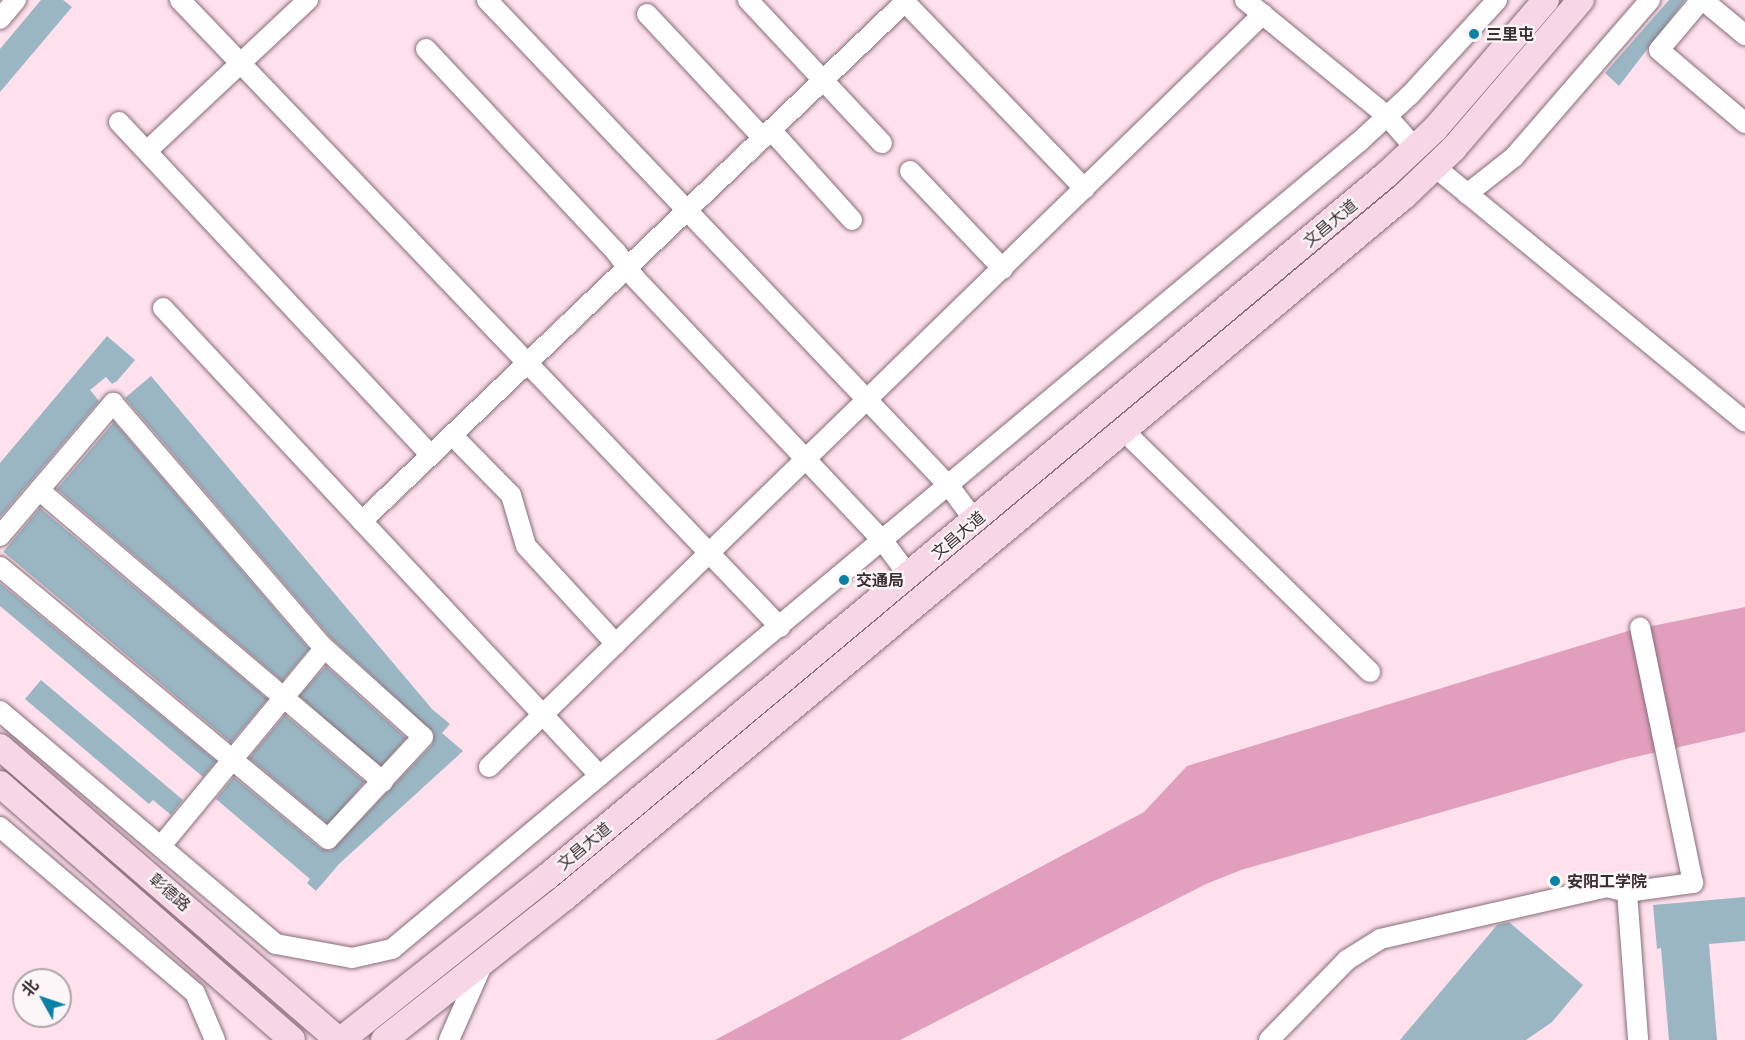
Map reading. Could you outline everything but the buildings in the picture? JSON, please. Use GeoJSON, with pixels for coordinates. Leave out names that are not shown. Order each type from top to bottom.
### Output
{"type":"FeatureCollection","features":[{"type":"Feature","properties":{"kind":"main road","name":"文昌大道"},"geometry":{"type":"LineString","coordinates":[[339,1040],[547,877],[975,521],[1415,148],[1546,0]]}},
{"type":"Feature","properties":{"kind":"main road","name":"文昌大道"},"geometry":{"type":"LineString","coordinates":[[384,1040],[485,960],[1125,432],[1435,167],[1581,0]]}},
{"type":"Feature","properties":{"kind":"main road","name":"彰德路"},"geometry":{"type":"LineString","coordinates":[[0,747],[339,1040]]}},
{"type":"Feature","properties":{"kind":"main road","name":"彰德路"},"geometry":{"type":"LineString","coordinates":[[0,784],[292,1040]]}},
{"type":"Feature","properties":{"kind":"street"},"geometry":{"type":"LineString","coordinates":[[0,19],[16,0]]}},
{"type":"Feature","properties":{"kind":"street"},"geometry":{"type":"LineString","coordinates":[[180,0],[780,627]]}},
{"type":"Feature","properties":{"kind":"street"},"geometry":{"type":"LineString","coordinates":[[147,152],[308,0]]}},
{"type":"Feature","properties":{"kind":"street"},"geometry":{"type":"LineString","coordinates":[[487,0],[949,486],[975,521]]}},
{"type":"Feature","properties":{"kind":"street"},"geometry":{"type":"LineString","coordinates":[[748,0],[882,143]]}},
{"type":"Feature","properties":{"kind":"street"},"geometry":{"type":"LineString","coordinates":[[1245,0],[1387,117],[1415,148]]}},
{"type":"Feature","properties":{"kind":"street"},"geometry":{"type":"LineString","coordinates":[[0,711],[276,944],[352,958],[375,955],[392,949],[949,486],[1387,117],[1497,0]]}},
{"type":"Feature","properties":{"kind":"street"},"geometry":{"type":"LineString","coordinates":[[1467,194],[1514,157],[1650,0]]}},
{"type":"Feature","properties":{"kind":"street"},"geometry":{"type":"LineString","coordinates":[[1745,35],[1702,0],[1659,50],[1745,123]]}},
{"type":"Feature","properties":{"kind":"street"},"geometry":{"type":"LineString","coordinates":[[362,521],[905,1],[1085,189]]}},
{"type":"Feature","properties":{"kind":"street"},"geometry":{"type":"LineString","coordinates":[[647,14],[852,220]]}},
{"type":"Feature","properties":{"kind":"street"},"geometry":{"type":"LineString","coordinates":[[489,767],[1263,14]]}},
{"type":"Feature","properties":{"kind":"street"},"geometry":{"type":"LineString","coordinates":[[426,49],[627,268],[883,540],[909,576]]}},
{"type":"Feature","properties":{"kind":"street"},"geometry":{"type":"LineString","coordinates":[[119,122],[431,455]]}},
{"type":"Feature","properties":{"kind":"street"},"geometry":{"type":"LineString","coordinates":[[1435,167],[1745,422]]}},
{"type":"Feature","properties":{"kind":"street"},"geometry":{"type":"LineString","coordinates":[[910,171],[1003,269]]}},
{"type":"Feature","properties":{"kind":"street"},"geometry":{"type":"LineString","coordinates":[[163,308],[600,776]]}},
{"type":"Feature","properties":{"kind":"street"},"geometry":{"type":"LineString","coordinates":[[0,537],[113,403],[324,649],[423,736],[328,839],[0,567]]}},
{"type":"Feature","properties":{"kind":"street"},"geometry":{"type":"LineString","coordinates":[[1125,432],[1370,672]]}},
{"type":"Feature","properties":{"kind":"street"},"geometry":{"type":"LineString","coordinates":[[452,435],[511,495],[526,546],[616,644]]}},
{"type":"Feature","properties":{"kind":"street"},"geometry":{"type":"LineString","coordinates":[[39,490],[383,782]]}},
{"type":"Feature","properties":{"kind":"street"},"geometry":{"type":"LineString","coordinates":[[1269,1040],[1347,960],[1380,939],[1607,887],[1626,891],[1693,883],[1640,631]]}},
{"type":"Feature","properties":{"kind":"street"},"geometry":{"type":"LineString","coordinates":[[160,846],[324,649]]}},
{"type":"Feature","properties":{"kind":"street"},"geometry":{"type":"LineString","coordinates":[[0,827],[195,993],[214,1040]]}},
{"type":"Feature","properties":{"kind":"street"},"geometry":{"type":"LineString","coordinates":[[1626,891],[1638,1040]]}},
{"type":"Feature","properties":{"kind":"street"},"geometry":{"type":"LineString","coordinates":[[449,1040],[485,960]]}},
{"type":"Feature","properties":{"kind":"shaded area"},"geometry":{"type":"Polygon","coordinates":[[[1745,607],[1745,732],[1622,760],[1241,870],[1206,884],[900,1040],[715,1040],[1144,812],[1187,766],[1628,631],[1745,607]]]}},
{"type":"Feature","properties":{"kind":"place","name":"三里屯"},"geometry":{"type":"Point","coordinates":[1474,34]}},
{"type":"Feature","properties":{"kind":"place","name":"交通局"},"geometry":{"type":"Point","coordinates":[844,580]}},
{"type":"Feature","properties":{"kind":"place","name":"安阳工学院"},"geometry":{"type":"Point","coordinates":[1555,881]}}]}
